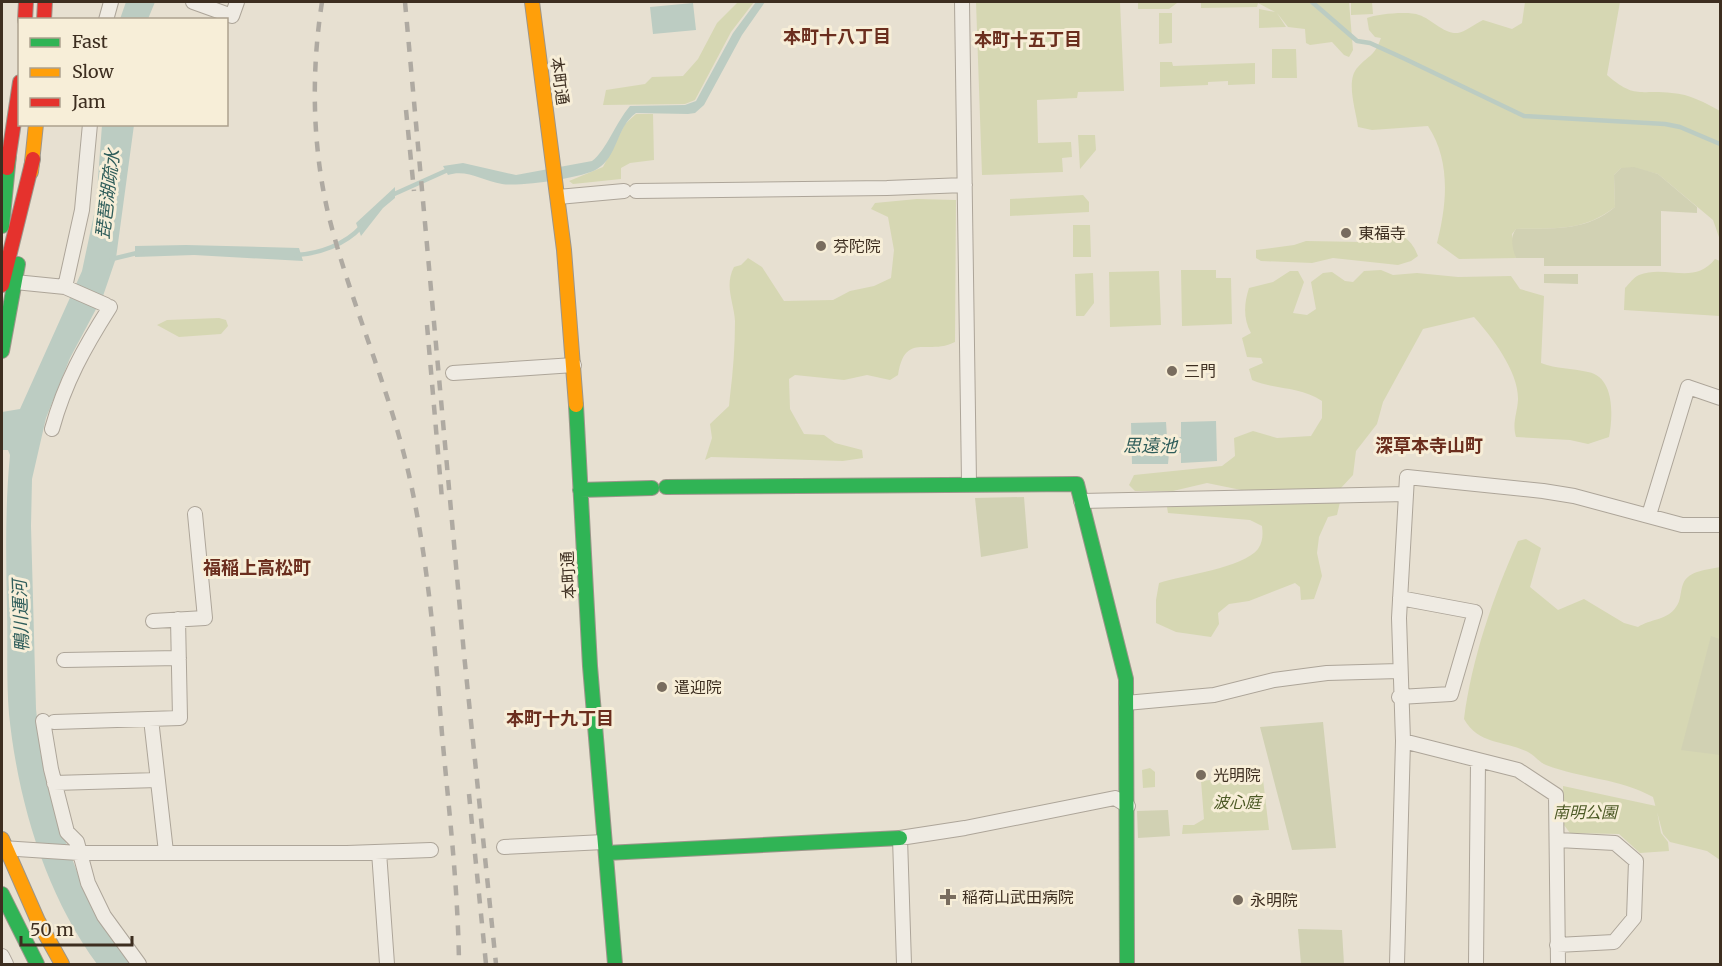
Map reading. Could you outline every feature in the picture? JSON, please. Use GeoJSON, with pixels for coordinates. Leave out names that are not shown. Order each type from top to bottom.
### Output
{"type":"FeatureCollection","features":[{"type":"Feature","properties":{"kind":"main road"},"geometry":{"type":"LineString","coordinates":[[25,18],[26,2]]}},
{"type":"Feature","properties":{"kind":"main road"},"geometry":{"type":"LineString","coordinates":[[44,18],[45,2]]}},
{"type":"Feature","properties":{"kind":"main road","name":"本町通"},"geometry":{"type":"LineString","coordinates":[[532,2],[558,190],[574,365],[590,666],[615,964]]}},
{"type":"Feature","properties":{"kind":"main road"},"geometry":{"type":"LineString","coordinates":[[2,191],[18,95]]}},
{"type":"Feature","properties":{"kind":"main road"},"geometry":{"type":"LineString","coordinates":[[2,351],[8,283],[33,159],[36,126]]}},
{"type":"Feature","properties":{"kind":"main road"},"geometry":{"type":"LineString","coordinates":[[2,227],[9,155]]}},
{"type":"Feature","properties":{"kind":"main road"},"geometry":{"type":"LineString","coordinates":[[580,490],[1075,482],[1126,680],[1127,964]]}},
{"type":"Feature","properties":{"kind":"main road"},"geometry":{"type":"LineString","coordinates":[[605,848],[900,838]]}},
{"type":"Feature","properties":{"kind":"main road"},"geometry":{"type":"LineString","coordinates":[[3,845],[38,921],[62,964]]}},
{"type":"Feature","properties":{"kind":"main road"},"geometry":{"type":"LineString","coordinates":[[2,894],[38,964]]}},
{"type":"Feature","properties":{"kind":"street"},"geometry":{"type":"LineString","coordinates":[[107,18],[111,2]]}},
{"type":"Feature","properties":{"kind":"street"},"geometry":{"type":"LineString","coordinates":[[193,2],[232,16],[237,2]]}},
{"type":"Feature","properties":{"kind":"street"},"geometry":{"type":"LineString","coordinates":[[962,2],[969,482]]}},
{"type":"Feature","properties":{"kind":"street"},"geometry":{"type":"LineString","coordinates":[[68,288],[82,210],[90,126]]}},
{"type":"Feature","properties":{"kind":"street"},"geometry":{"type":"LineString","coordinates":[[558,190],[887,188],[965,185]]}},
{"type":"Feature","properties":{"kind":"street"},"geometry":{"type":"LineString","coordinates":[[8,283],[68,288],[108,306],[76,361],[61,398],[52,429]]}},
{"type":"Feature","properties":{"kind":"street"},"geometry":{"type":"LineString","coordinates":[[453,373],[574,365]]}},
{"type":"Feature","properties":{"kind":"street"},"geometry":{"type":"LineString","coordinates":[[1649,515],[1688,387],[1720,398]]}},
{"type":"Feature","properties":{"kind":"street"},"geometry":{"type":"LineString","coordinates":[[1397,964],[1403,741],[1399,671],[1400,598],[1407,477],[1575,496],[1682,525],[1720,525]]}},
{"type":"Feature","properties":{"kind":"street"},"geometry":{"type":"LineString","coordinates":[[1081,501],[1406,495]]}},
{"type":"Feature","properties":{"kind":"street"},"geometry":{"type":"LineString","coordinates":[[153,621],[205,618],[195,514]]}},
{"type":"Feature","properties":{"kind":"street"},"geometry":{"type":"LineString","coordinates":[[1400,598],[1475,612],[1451,694],[1400,697]]}},
{"type":"Feature","properties":{"kind":"street"},"geometry":{"type":"LineString","coordinates":[[139,964],[104,916],[88,883],[77,852],[76,842],[67,832],[54,783],[49,721],[180,718],[178,619]]}},
{"type":"Feature","properties":{"kind":"street"},"geometry":{"type":"LineString","coordinates":[[64,660],[179,658]]}},
{"type":"Feature","properties":{"kind":"street"},"geometry":{"type":"LineString","coordinates":[[1126,703],[1214,695],[1274,680],[1327,673],[1399,671]]}},
{"type":"Feature","properties":{"kind":"street"},"geometry":{"type":"LineString","coordinates":[[151,718],[166,852]]}},
{"type":"Feature","properties":{"kind":"street"},"geometry":{"type":"LineString","coordinates":[[1403,741],[1518,770],[1556,795],[1558,964]]}},
{"type":"Feature","properties":{"kind":"street"},"geometry":{"type":"LineString","coordinates":[[1476,964],[1479,761]]}},
{"type":"Feature","properties":{"kind":"street"},"geometry":{"type":"LineString","coordinates":[[54,783],[158,780]]}},
{"type":"Feature","properties":{"kind":"street"},"geometry":{"type":"LineString","coordinates":[[904,964],[900,838],[965,828],[1116,798],[1128,806]]}},
{"type":"Feature","properties":{"kind":"street"},"geometry":{"type":"LineString","coordinates":[[1557,945],[1614,942],[1634,918],[1636,861],[1615,843],[1558,840]]}},
{"type":"Feature","properties":{"kind":"street"},"geometry":{"type":"LineString","coordinates":[[3,845],[77,852],[380,852],[431,849]]}},
{"type":"Feature","properties":{"kind":"street"},"geometry":{"type":"LineString","coordinates":[[504,847],[605,848]]}},
{"type":"Feature","properties":{"kind":"street"},"geometry":{"type":"LineString","coordinates":[[380,852],[387,964]]}},
{"type":"Feature","properties":{"kind":"green space"},"geometry":{"type":"Polygon","coordinates":[[[738,2],[754,2],[731,32],[695,100],[685,104],[603,105],[606,90],[645,84],[652,77],[683,76],[698,59],[717,23],[738,2]]]}},
{"type":"Feature","properties":{"kind":"green space"},"geometry":{"type":"Polygon","coordinates":[[[976,2],[1120,2],[1124,91],[1078,92],[1077,98],[1037,100],[1038,143],[1071,142],[1072,157],[1062,158],[1063,172],[982,175],[976,2]]]}},
{"type":"Feature","properties":{"kind":"green space"},"geometry":{"type":"Polygon","coordinates":[[[1138,2],[1177,3],[1169,9],[1138,9],[1138,2]]]}},
{"type":"Feature","properties":{"kind":"green space"},"geometry":{"type":"Polygon","coordinates":[[[1201,2],[1349,2],[1353,50],[1349,57],[1344,55],[1332,42],[1310,45],[1306,43],[1305,29],[1288,27],[1277,13],[1286,27],[1259,28],[1259,9],[1275,12],[1258,3],[1257,7],[1201,8],[1201,2]]]}},
{"type":"Feature","properties":{"kind":"green space"},"geometry":{"type":"Polygon","coordinates":[[[1351,2],[1372,2],[1373,14],[1351,15],[1351,2]]]}},
{"type":"Feature","properties":{"kind":"green space"},"geometry":{"type":"Polygon","coordinates":[[[1525,2],[1620,2],[1607,75],[1632,91],[1685,95],[1720,111],[1720,240],[1713,220],[1658,174],[1634,168],[1621,168],[1614,175],[1615,207],[1580,225],[1516,229],[1512,234],[1516,258],[1459,259],[1437,243],[1445,198],[1444,168],[1441,154],[1428,126],[1372,130],[1358,127],[1352,96],[1352,79],[1358,67],[1374,52],[1381,38],[1375,37],[1369,30],[1367,18],[1378,15],[1414,14],[1453,33],[1461,32],[1483,20],[1512,29],[1522,23],[1525,2]]]}},
{"type":"Feature","properties":{"kind":"green space"},"geometry":{"type":"Polygon","coordinates":[[[1159,13],[1172,13],[1172,43],[1159,44],[1159,13]]]}},
{"type":"Feature","properties":{"kind":"green space"},"geometry":{"type":"Polygon","coordinates":[[[1272,49],[1296,49],[1297,78],[1272,78],[1272,49]]]}},
{"type":"Feature","properties":{"kind":"green space"},"geometry":{"type":"Polygon","coordinates":[[[1160,62],[1172,62],[1173,66],[1255,63],[1255,84],[1228,85],[1228,81],[1208,82],[1208,85],[1160,87],[1160,62]]]}},
{"type":"Feature","properties":{"kind":"green space"},"geometry":{"type":"Polygon","coordinates":[[[636,114],[653,114],[654,160],[630,163],[621,168],[621,179],[573,184],[569,181],[603,167],[625,124],[636,114]]]}},
{"type":"Feature","properties":{"kind":"green space"},"geometry":{"type":"Polygon","coordinates":[[[1078,135],[1095,135],[1096,150],[1080,169],[1078,135]]]}},
{"type":"Feature","properties":{"kind":"green space"},"geometry":{"type":"Polygon","coordinates":[[[1634,167],[1658,174],[1697,207],[1697,213],[1661,211],[1661,266],[1544,266],[1544,258],[1516,258],[1512,243],[1516,229],[1568,227],[1592,221],[1604,215],[1615,207],[1614,175],[1621,168],[1634,167]]]}},
{"type":"Feature","properties":{"kind":"green space"},"geometry":{"type":"Polygon","coordinates":[[[1083,195],[1089,202],[1089,212],[1010,216],[1010,199],[1083,195]]]}},
{"type":"Feature","properties":{"kind":"green space"},"geometry":{"type":"Polygon","coordinates":[[[917,199],[956,200],[955,342],[945,346],[912,349],[906,353],[901,362],[898,375],[890,380],[867,375],[844,380],[795,375],[789,379],[790,409],[804,434],[824,435],[835,443],[862,450],[863,458],[843,461],[711,457],[705,460],[712,438],[710,424],[729,406],[735,321],[730,281],[734,267],[741,265],[748,258],[762,267],[784,301],[833,300],[850,291],[874,286],[891,278],[894,250],[888,217],[871,209],[875,203],[917,199]]]}},
{"type":"Feature","properties":{"kind":"green space"},"geometry":{"type":"Polygon","coordinates":[[[1073,225],[1090,225],[1091,257],[1073,257],[1073,225]]]}},
{"type":"Feature","properties":{"kind":"green space"},"geometry":{"type":"Polygon","coordinates":[[[1388,229],[1406,239],[1418,256],[1398,265],[1333,258],[1312,263],[1261,261],[1256,258],[1256,250],[1294,245],[1306,241],[1363,242],[1371,232],[1388,229]]]}},
{"type":"Feature","properties":{"kind":"green space"},"geometry":{"type":"Polygon","coordinates":[[[1715,259],[1720,261],[1720,316],[1624,310],[1625,288],[1637,276],[1649,272],[1689,273],[1707,267],[1715,259]]]}},
{"type":"Feature","properties":{"kind":"green space"},"geometry":{"type":"Polygon","coordinates":[[[1181,270],[1216,270],[1216,278],[1231,278],[1232,324],[1182,326],[1181,270]]]}},
{"type":"Feature","properties":{"kind":"green space"},"geometry":{"type":"Polygon","coordinates":[[[1381,270],[1393,275],[1417,273],[1458,277],[1511,276],[1520,289],[1544,296],[1541,363],[1588,372],[1597,375],[1603,381],[1610,398],[1609,437],[1588,444],[1570,440],[1516,437],[1518,400],[1514,378],[1489,334],[1474,317],[1423,329],[1383,402],[1377,424],[1356,451],[1353,475],[1340,489],[1246,491],[1207,483],[1173,491],[1135,491],[1129,485],[1134,475],[1222,466],[1235,456],[1234,438],[1253,431],[1277,438],[1311,436],[1322,418],[1322,401],[1296,390],[1252,380],[1249,369],[1263,363],[1261,358],[1247,357],[1242,338],[1251,333],[1245,311],[1249,288],[1273,282],[1290,271],[1298,271],[1304,282],[1293,313],[1307,315],[1316,309],[1311,282],[1323,273],[1332,272],[1345,281],[1353,282],[1364,271],[1381,270]]]}},
{"type":"Feature","properties":{"kind":"green space"},"geometry":{"type":"Polygon","coordinates":[[[1159,271],[1161,325],[1110,327],[1109,272],[1159,271]]]}},
{"type":"Feature","properties":{"kind":"green space"},"geometry":{"type":"Polygon","coordinates":[[[1093,273],[1094,303],[1084,316],[1076,316],[1075,274],[1093,273]]]}},
{"type":"Feature","properties":{"kind":"green space"},"geometry":{"type":"Polygon","coordinates":[[[1544,274],[1578,274],[1578,284],[1544,283],[1544,274]]]}},
{"type":"Feature","properties":{"kind":"green space"},"geometry":{"type":"Polygon","coordinates":[[[219,318],[226,320],[228,326],[221,334],[179,337],[157,325],[167,320],[219,318]]]}},
{"type":"Feature","properties":{"kind":"green space"},"geometry":{"type":"Polygon","coordinates":[[[1024,497],[1028,548],[981,557],[975,498],[1024,497]]]}},
{"type":"Feature","properties":{"kind":"green space"},"geometry":{"type":"Polygon","coordinates":[[[1330,500],[1340,502],[1337,515],[1328,517],[1319,537],[1317,553],[1322,576],[1314,599],[1301,600],[1300,587],[1295,583],[1249,601],[1229,604],[1218,613],[1219,624],[1211,637],[1176,632],[1156,623],[1159,583],[1240,561],[1258,549],[1262,538],[1262,526],[1250,520],[1168,513],[1167,507],[1330,500]]]}},
{"type":"Feature","properties":{"kind":"green space"},"geometry":{"type":"Polygon","coordinates":[[[1526,539],[1541,548],[1530,587],[1558,610],[1584,599],[1624,623],[1638,627],[1673,611],[1678,605],[1683,584],[1689,576],[1699,571],[1720,567],[1720,860],[1707,851],[1670,842],[1663,834],[1653,797],[1614,782],[1546,765],[1519,748],[1484,738],[1464,719],[1472,673],[1492,606],[1518,541],[1526,539]]]}},
{"type":"Feature","properties":{"kind":"green space"},"geometry":{"type":"Polygon","coordinates":[[[1711,636],[1720,639],[1720,755],[1681,750],[1711,636]]]}},
{"type":"Feature","properties":{"kind":"green space"},"geometry":{"type":"Polygon","coordinates":[[[1323,722],[1336,848],[1292,850],[1260,727],[1323,722]]]}},
{"type":"Feature","properties":{"kind":"green space","name":"波心庭"},"geometry":{"type":"Polygon","coordinates":[[[1244,766],[1245,773],[1262,771],[1269,830],[1182,834],[1183,825],[1194,825],[1204,819],[1201,781],[1219,779],[1218,767],[1244,766]]]}},
{"type":"Feature","properties":{"kind":"green space"},"geometry":{"type":"Polygon","coordinates":[[[1150,768],[1155,772],[1155,787],[1143,788],[1142,770],[1150,768]]]}},
{"type":"Feature","properties":{"kind":"green space","name":"南明公園"},"geometry":{"type":"Polygon","coordinates":[[[1563,786],[1656,806],[1661,833],[1668,842],[1669,851],[1640,853],[1619,834],[1570,833],[1564,825],[1563,786]]]}},
{"type":"Feature","properties":{"kind":"green space"},"geometry":{"type":"Polygon","coordinates":[[[1168,810],[1170,836],[1138,838],[1137,811],[1168,810]]]}},
{"type":"Feature","properties":{"kind":"green space"},"geometry":{"type":"Polygon","coordinates":[[[1298,929],[1342,930],[1344,964],[1301,964],[1298,929]]]}},
{"type":"Feature","properties":{"kind":"water"},"geometry":{"type":"Polygon","coordinates":[[[126,2],[155,2],[148,18],[120,18],[126,2]]]}},
{"type":"Feature","properties":{"kind":"water"},"geometry":{"type":"Polygon","coordinates":[[[756,2],[765,2],[742,35],[704,105],[695,113],[688,114],[636,113],[624,126],[609,157],[597,169],[565,178],[510,185],[462,173],[448,175],[443,166],[463,163],[516,175],[592,161],[602,150],[630,106],[685,105],[696,101],[733,33],[756,2]]]}},
{"type":"Feature","properties":{"kind":"water"},"geometry":{"type":"Polygon","coordinates":[[[693,3],[696,30],[653,34],[650,7],[693,3]]]}},
{"type":"Feature","properties":{"kind":"water","name":"鴨川運河"},"geometry":{"type":"Polygon","coordinates":[[[102,126],[134,126],[116,258],[103,296],[70,358],[46,418],[32,479],[31,526],[36,709],[41,756],[56,816],[79,877],[114,941],[131,964],[97,964],[63,907],[49,877],[27,813],[13,747],[9,714],[6,532],[10,455],[8,450],[2,450],[2,412],[20,409],[82,271],[96,205],[102,126]]]}},
{"type":"Feature","properties":{"kind":"water"},"geometry":{"type":"Polygon","coordinates":[[[395,187],[395,198],[383,208],[361,236],[356,223],[395,187]]]}},
{"type":"Feature","properties":{"kind":"water"},"geometry":{"type":"Polygon","coordinates":[[[135,246],[299,248],[303,261],[194,255],[135,257],[135,246]]]}},
{"type":"Feature","properties":{"kind":"water","name":"思遠池"},"geometry":{"type":"Polygon","coordinates":[[[1216,421],[1217,461],[1181,463],[1181,453],[1169,453],[1168,464],[1132,464],[1131,423],[1166,422],[1167,437],[1181,437],[1181,422],[1216,421]]]}},
{"type":"Feature","properties":{"kind":"waterway"},"geometry":{"type":"LineString","coordinates":[[1312,2],[1357,41],[1370,43],[1524,116],[1665,124],[1680,127],[1720,144]]}},
{"type":"Feature","properties":{"kind":"waterway"},"geometry":{"type":"LineString","coordinates":[[392,195],[450,169]]}},
{"type":"Feature","properties":{"kind":"waterway"},"geometry":{"type":"LineString","coordinates":[[296,255],[314,253],[332,247],[361,227]]}},
{"type":"Feature","properties":{"kind":"waterway"},"geometry":{"type":"LineString","coordinates":[[112,259],[141,252]]}},
{"type":"Feature","properties":{"kind":"railway"},"geometry":{"type":"LineString","coordinates":[[322,2],[315,82],[319,164],[323,191],[338,249],[401,442],[416,507],[433,636],[455,878],[459,964]]}},
{"type":"Feature","properties":{"kind":"railway"},"geometry":{"type":"LineString","coordinates":[[405,2],[464,654],[496,964]]}},
{"type":"Feature","properties":{"kind":"railway"},"geometry":{"type":"LineString","coordinates":[[406,110],[414,191]]}},
{"type":"Feature","properties":{"kind":"railway"},"geometry":{"type":"LineString","coordinates":[[427,325],[442,499]]}},
{"type":"Feature","properties":{"kind":"railway"},"geometry":{"type":"LineString","coordinates":[[469,794],[486,964]]}},
{"type":"Feature","properties":{"kind":"traffic: fast"},"geometry":{"type":"LineString","coordinates":[[2,226],[9,155]]}},
{"type":"Feature","properties":{"kind":"traffic: fast"},"geometry":{"type":"LineString","coordinates":[[2,351],[18,264]]}},
{"type":"Feature","properties":{"kind":"traffic: fast"},"geometry":{"type":"LineString","coordinates":[[576,405],[590,666],[615,964]]}},
{"type":"Feature","properties":{"kind":"traffic: fast"},"geometry":{"type":"LineString","coordinates":[[666,487],[1077,484],[1126,679],[1127,964]]}},
{"type":"Feature","properties":{"kind":"traffic: fast"},"geometry":{"type":"LineString","coordinates":[[580,490],[652,488]]}},
{"type":"Feature","properties":{"kind":"traffic: fast"},"geometry":{"type":"LineString","coordinates":[[606,853],[900,838]]}},
{"type":"Feature","properties":{"kind":"traffic: fast"},"geometry":{"type":"LineString","coordinates":[[2,894],[37,964]]}},
{"type":"Feature","properties":{"kind":"traffic: slow"},"geometry":{"type":"LineString","coordinates":[[532,2],[564,250],[576,405]]}},
{"type":"Feature","properties":{"kind":"traffic: slow"},"geometry":{"type":"LineString","coordinates":[[31,172],[36,126]]}},
{"type":"Feature","properties":{"kind":"traffic: slow"},"geometry":{"type":"LineString","coordinates":[[2,839],[38,921],[62,964]]}},
{"type":"Feature","properties":{"kind":"traffic: jam"},"geometry":{"type":"LineString","coordinates":[[25,18],[26,2]]}},
{"type":"Feature","properties":{"kind":"traffic: jam"},"geometry":{"type":"LineString","coordinates":[[44,18],[45,2]]}},
{"type":"Feature","properties":{"kind":"traffic: jam"},"geometry":{"type":"LineString","coordinates":[[7,168],[18,95]]}},
{"type":"Feature","properties":{"kind":"traffic: jam"},"geometry":{"type":"LineString","coordinates":[[2,285],[33,159]]}},
{"type":"Feature","properties":{"kind":"place","name":"東福寺"},"geometry":{"type":"Point","coordinates":[1346,233]}},
{"type":"Feature","properties":{"kind":"place","name":"芬陀院"},"geometry":{"type":"Point","coordinates":[821,246]}},
{"type":"Feature","properties":{"kind":"place","name":"三門"},"geometry":{"type":"Point","coordinates":[1172,371]}},
{"type":"Feature","properties":{"kind":"place","name":"遣迎院"},"geometry":{"type":"Point","coordinates":[662,687]}},
{"type":"Feature","properties":{"kind":"place","name":"光明院"},"geometry":{"type":"Point","coordinates":[1201,775]}},
{"type":"Feature","properties":{"kind":"place","name":"稲荷山武田病院"},"geometry":{"type":"Point","coordinates":[948,897]}},
{"type":"Feature","properties":{"kind":"place","name":"永明院"},"geometry":{"type":"Point","coordinates":[1238,900]}},
{"type":"Feature","properties":{"kind":"district","name":"本町十八丁目"},"geometry":{"type":"Point","coordinates":[837,37]}},
{"type":"Feature","properties":{"kind":"district","name":"本町十五丁目"},"geometry":{"type":"Point","coordinates":[1028,40]}},
{"type":"Feature","properties":{"kind":"district","name":"深草本寺山町"},"geometry":{"type":"Point","coordinates":[1429,446]}},
{"type":"Feature","properties":{"kind":"district","name":"福稲上高松町"},"geometry":{"type":"Point","coordinates":[257,568]}},
{"type":"Feature","properties":{"kind":"district","name":"本町十九丁目"},"geometry":{"type":"Point","coordinates":[560,719]}},
{"type":"Feature","properties":{"kind":"water label","name":"琵琶湖疏水"},"geometry":{"type":"Point","coordinates":[108,194]}}]}
